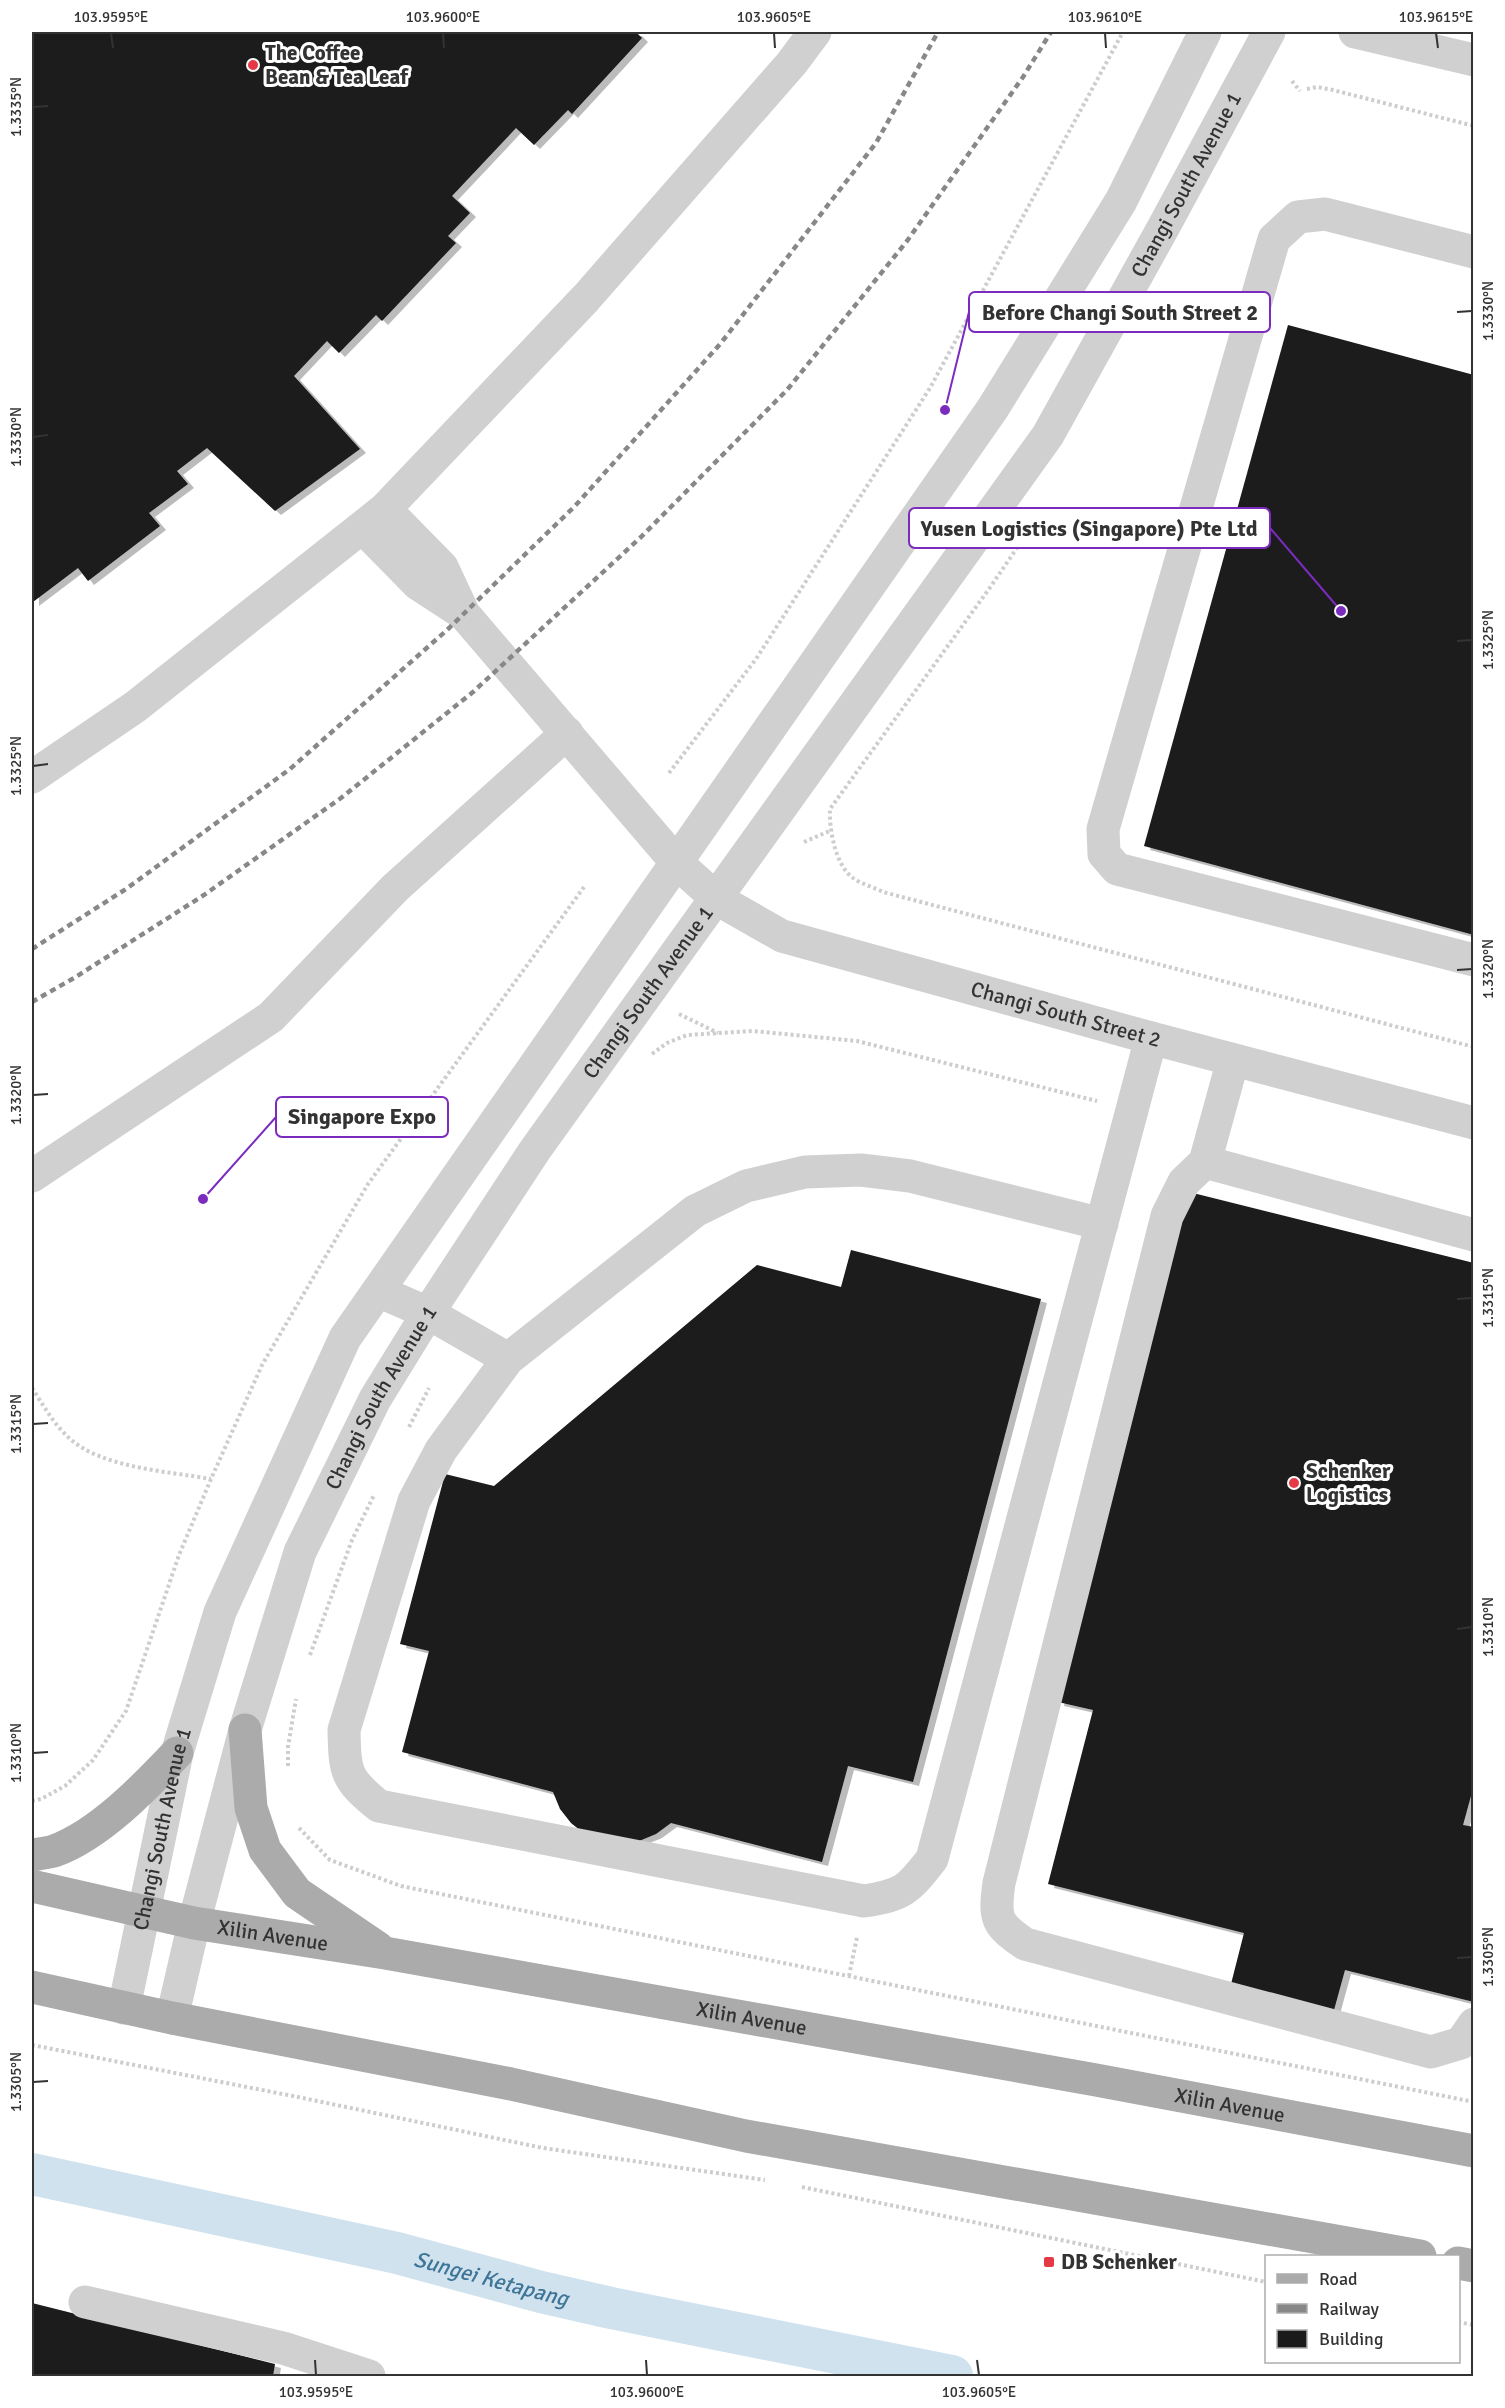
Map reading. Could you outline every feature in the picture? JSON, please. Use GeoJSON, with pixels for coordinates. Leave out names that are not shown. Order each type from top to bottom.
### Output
{"type":"FeatureCollection","features":[{"type":"Feature","properties":{"kind":"main road"},"geometry":{"type":"LineString","coordinates":[[244,1730],[251,1808],[265,1850],[297,1893],[385,1953]]}},
{"type":"Feature","properties":{"kind":"main road"},"geometry":{"type":"LineString","coordinates":[[32,1855],[54,1851],[88,1833],[139,1793],[177,1753]]}},
{"type":"Feature","properties":{"kind":"main road","name":"Xilin Avenue"},"geometry":{"type":"LineString","coordinates":[[32,1886],[194,1923],[385,1953],[1096,2080],[1473,2151]]}},
{"type":"Feature","properties":{"kind":"main road"},"geometry":{"type":"LineString","coordinates":[[32,1988],[172,2018],[511,2084],[746,2136],[1414,2255]]}},
{"type":"Feature","properties":{"kind":"street"},"geometry":{"type":"LineString","coordinates":[[32,777],[135,707],[374,519],[586,298],[791,64],[815,32]]}},
{"type":"Feature","properties":{"kind":"street","name":"Changi South Avenue 1"},"geometry":{"type":"LineString","coordinates":[[124,2008],[177,1753],[220,1612],[345,1338],[993,408],[1120,201],[1205,32]]}},
{"type":"Feature","properties":{"kind":"street","name":"Changi South Avenue 1"},"geometry":{"type":"LineString","coordinates":[[172,2018],[244,1730],[300,1552],[375,1399],[428,1313],[535,1150],[1048,435],[1269,32]]}},
{"type":"Feature","properties":{"kind":"street"},"geometry":{"type":"LineString","coordinates":[[1355,32],[1473,60]]}},
{"type":"Feature","properties":{"kind":"street"},"geometry":{"type":"LineString","coordinates":[[1473,252],[1325,214],[1298,217],[1274,239],[1102,829],[1104,854],[1117,869],[1473,960]]}},
{"type":"Feature","properties":{"kind":"street","name":"Changi South Street 2"},"geometry":{"type":"LineString","coordinates":[[374,519],[442,567],[464,614],[678,863],[717,899],[782,936],[1151,1038],[1473,1123]]}},
{"type":"Feature","properties":{"kind":"street"},"geometry":{"type":"LineString","coordinates":[[32,1176],[271,1017],[395,888],[567,733]]}},
{"type":"Feature","properties":{"kind":"street"},"geometry":{"type":"LineString","coordinates":[[1102,1224],[910,1176],[861,1170],[805,1172],[746,1186],[695,1211],[508,1359],[441,1450],[414,1501],[344,1730],[345,1765],[358,1789],[379,1806],[864,1901],[892,1897],[914,1882],[932,1859],[1102,1224],[1151,1038]]}},
{"type":"Feature","properties":{"kind":"street"},"geometry":{"type":"LineString","coordinates":[[1233,1060],[1204,1162],[1184,1182],[1167,1216],[995,1906],[1002,1928],[1024,1944],[1431,2052],[1461,2043],[1473,2024]]}},
{"type":"Feature","properties":{"kind":"street"},"geometry":{"type":"LineString","coordinates":[[1204,1162],[1473,1235]]}},
{"type":"Feature","properties":{"kind":"street"},"geometry":{"type":"LineString","coordinates":[[378,1291],[428,1313],[508,1359]]}},
{"type":"Feature","properties":{"kind":"street"},"geometry":{"type":"LineString","coordinates":[[85,2302],[283,2348],[369,2376]]}},
{"type":"Feature","properties":{"kind":"path"},"geometry":{"type":"LineString","coordinates":[[669,773],[756,659],[930,388],[1123,32]]}},
{"type":"Feature","properties":{"kind":"path"},"geometry":{"type":"LineString","coordinates":[[1292,81],[1300,91]]}},
{"type":"Feature","properties":{"kind":"path"},"geometry":{"type":"LineString","coordinates":[[1307,89],[1317,87],[1333,90],[1473,126]]}},
{"type":"Feature","properties":{"kind":"path"},"geometry":{"type":"LineString","coordinates":[[1020,542],[990,589],[830,808],[836,853],[852,877],[883,892],[1473,1047]]}},
{"type":"Feature","properties":{"kind":"path"},"geometry":{"type":"LineString","coordinates":[[804,842],[832,830]]}},
{"type":"Feature","properties":{"kind":"path"},"geometry":{"type":"LineString","coordinates":[[678,1013],[719,1033]]}},
{"type":"Feature","properties":{"kind":"path"},"geometry":{"type":"LineString","coordinates":[[648,1057],[667,1043],[687,1035],[753,1031],[857,1041],[1132,1110]]}},
{"type":"Feature","properties":{"kind":"path"},"geometry":{"type":"LineString","coordinates":[[405,1435],[431,1383]]}},
{"type":"Feature","properties":{"kind":"path"},"geometry":{"type":"LineString","coordinates":[[32,1388],[66,1436],[93,1455],[211,1479]]}},
{"type":"Feature","properties":{"kind":"path"},"geometry":{"type":"LineString","coordinates":[[309,1657],[352,1540],[378,1487]]}},
{"type":"Feature","properties":{"kind":"path"},"geometry":{"type":"LineString","coordinates":[[288,1768],[288,1747],[298,1689]]}},
{"type":"Feature","properties":{"kind":"path"},"geometry":{"type":"LineString","coordinates":[[32,1801],[41,1799],[64,1786]]}},
{"type":"Feature","properties":{"kind":"path"},"geometry":{"type":"LineString","coordinates":[[297,1826],[330,1860],[401,1886],[1473,2102]]}},
{"type":"Feature","properties":{"kind":"path"},"geometry":{"type":"LineString","coordinates":[[849,1976],[853,1956]]}},
{"type":"Feature","properties":{"kind":"path"},"geometry":{"type":"LineString","coordinates":[[32,2045],[543,2148],[770,2181]]}},
{"type":"Feature","properties":{"kind":"path"},"geometry":{"type":"LineString","coordinates":[[794,2185],[1265,2282]]}},
{"type":"Feature","properties":{"kind":"building"},"geometry":{"type":"Polygon","coordinates":[[[32,32],[636,32],[642,38],[572,114],[568,110],[534,145],[516,128],[452,196],[470,213],[448,236],[456,243],[382,321],[376,315],[339,353],[327,341],[294,376],[360,449],[275,511],[207,448],[177,471],[188,484],[149,513],[160,526],[88,581],[78,568],[33,602],[32,32]]]}},
{"type":"Feature","properties":{"kind":"building"},"geometry":{"type":"Polygon","coordinates":[[[1288,325],[1474,375],[1474,935],[1144,846],[1288,325]]]}},
{"type":"Feature","properties":{"kind":"building","name":"Schenker Logistics"},"geometry":{"type":"Polygon","coordinates":[[[1189,1192],[1474,1263],[1474,1785],[1463,1825],[1474,1827],[1474,2002],[1345,1970],[1334,2010],[1231,1984],[1244,1933],[1048,1884],[1093,1710],[1058,1702],[1189,1192]]]}},
{"type":"Feature","properties":{"kind":"building"},"geometry":{"type":"Polygon","coordinates":[[[851,1250],[1041,1299],[913,1782],[848,1766],[822,1862],[671,1823],[656,1834],[639,1841],[586,1835],[571,1823],[560,1809],[553,1792],[402,1752],[429,1651],[400,1644],[445,1474],[494,1486],[757,1265],[841,1287],[851,1250]]]}},
{"type":"Feature","properties":{"kind":"building"},"geometry":{"type":"Polygon","coordinates":[[[32,2303],[275,2364],[273,2376],[32,2376],[32,2303]]]}},
{"type":"Feature","properties":{"kind":"waterway","name":"Sungei Ketapang"},"geometry":{"type":"LineString","coordinates":[[32,2174],[397,2253],[541,2292],[611,2308],[952,2376]]}},
{"type":"Feature","properties":{"kind":"railway"},"geometry":{"type":"LineString","coordinates":[[32,949],[126,889],[290,769],[447,630],[575,506],[721,343],[876,143],[938,32]]}},
{"type":"Feature","properties":{"kind":"railway"},"geometry":{"type":"LineString","coordinates":[[32,1002],[74,978],[204,895],[341,798],[473,692],[641,537],[787,390],[907,241],[1023,77],[1051,32]]}},
{"type":"Feature","properties":{"kind":"place","name":"The Coffee Bean & Tea Leaf"},"geometry":{"type":"Point","coordinates":[253,65]}},
{"type":"Feature","properties":{"kind":"place","name":"Before Changi South Street 2"},"geometry":{"type":"Point","coordinates":[945,410]}},
{"type":"Feature","properties":{"kind":"place","name":"Yusen Logistics (Singapore) Pte Ltd"},"geometry":{"type":"Point","coordinates":[1341,611]}},
{"type":"Feature","properties":{"kind":"place","name":"Singapore Expo"},"geometry":{"type":"Point","coordinates":[203,1199]}},
{"type":"Feature","properties":{"kind":"place","name":"Schenker Logistics"},"geometry":{"type":"Point","coordinates":[1294,1483]}},
{"type":"Feature","properties":{"kind":"place","name":"DB Schenker"},"geometry":{"type":"Point","coordinates":[1049,2262]}}]}
